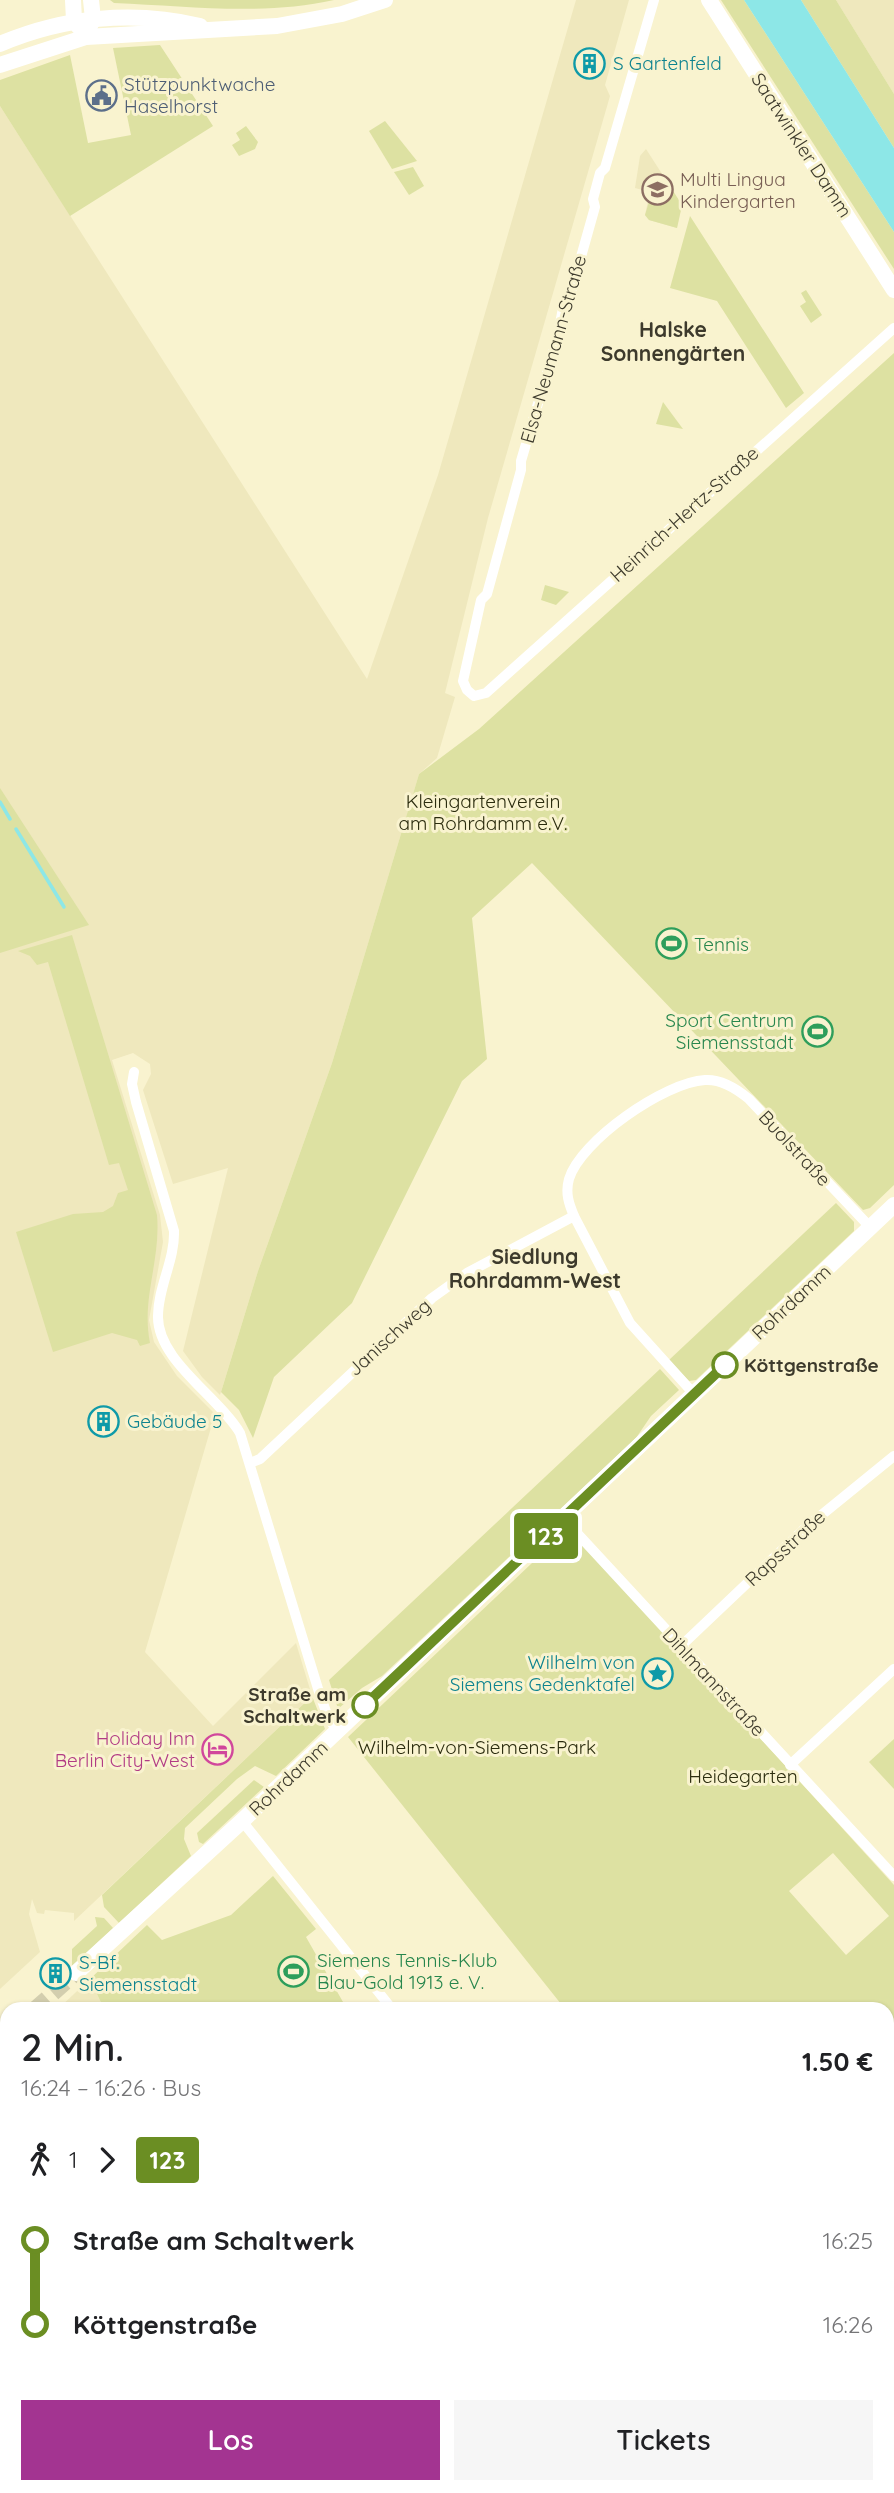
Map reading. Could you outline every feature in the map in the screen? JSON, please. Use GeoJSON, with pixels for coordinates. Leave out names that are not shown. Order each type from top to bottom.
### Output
{"type":"FeatureCollection","features":[{"type":"Feature","properties":{"kind":"main road"},"geometry":{"type":"LineString","coordinates":[[73,0],[74,20],[86,37]]}},
{"type":"Feature","properties":{"kind":"main road"},"geometry":{"type":"LineString","coordinates":[[86,37],[93,19],[91,0]]}},
{"type":"Feature","properties":{"kind":"main road"},"geometry":{"type":"LineString","coordinates":[[0,65],[86,37],[313,21],[385,0]]}},
{"type":"Feature","properties":{"kind":"main road","name":"Saatwinkler Damm"},"geometry":{"type":"LineString","coordinates":[[709,0],[894,290]]}},
{"type":"Feature","properties":{"kind":"main road"},"geometry":{"type":"LineString","coordinates":[[0,44],[29,31],[74,20],[177,20],[213,29]]}},
{"type":"Feature","properties":{"kind":"main road","name":"Rohrdamm"},"geometry":{"type":"LineString","coordinates":[[76,1973],[564,1519],[894,1205]]}},
{"type":"Feature","properties":{"kind":"street","name":"Elsa-Neumann-Straße"},"geometry":{"type":"LineString","coordinates":[[474,696],[467,691],[463,681],[474,627],[481,600],[487,594],[522,470],[527,435],[533,429],[564,303],[570,296],[582,254],[600,173],[605,168],[654,0]]}},
{"type":"Feature","properties":{"kind":"street","name":"Heinrich-Hertz-Straße"},"geometry":{"type":"LineString","coordinates":[[474,696],[486,694],[894,328]]}},
{"type":"Feature","properties":{"kind":"street"},"geometry":{"type":"LineString","coordinates":[[134,1072],[132,1084],[174,1231],[174,1242],[159,1304],[159,1327],[172,1356],[233,1423],[250,1463],[318,1690],[328,1717],[337,1731]]}},
{"type":"Feature","properties":{"kind":"street","name":"Buolstraße"},"geometry":{"type":"LineString","coordinates":[[574,1216],[568,1200],[568,1180],[578,1159],[594,1142],[638,1109],[670,1091],[702,1080],[711,1080],[733,1088],[749,1099],[870,1227]]}},
{"type":"Feature","properties":{"kind":"street"},"geometry":{"type":"LineString","coordinates":[[574,1216],[630,1323],[694,1394]]}},
{"type":"Feature","properties":{"kind":"street","name":"Janischweg"},"geometry":{"type":"LineString","coordinates":[[250,1463],[260,1459],[393,1332],[448,1285],[574,1216]]}},
{"type":"Feature","properties":{"kind":"street","name":"Rapsstraße"},"geometry":{"type":"LineString","coordinates":[[681,1646],[803,1531],[894,1456]]}},
{"type":"Feature","properties":{"kind":"street","name":"Dihlmannstraße"},"geometry":{"type":"LineString","coordinates":[[564,1519],[894,1875]]}},
{"type":"Feature","properties":{"kind":"street"},"geometry":{"type":"LineString","coordinates":[[790,1765],[894,1669]]}},
{"type":"Feature","properties":{"kind":"street"},"geometry":{"type":"LineString","coordinates":[[242,1821],[386,2002]]}},
{"type":"Feature","properties":{"kind":"shaded area"},"geometry":{"type":"Polygon","coordinates":[[[576,0],[629,0],[605,85],[610,96],[488,518],[445,693],[455,697],[437,758],[419,774],[332,1063],[258,1271],[220,1395],[202,1377],[183,1351],[228,1168],[173,1184],[143,1090],[151,1074],[150,1064],[133,1053],[112,1060],[160,1215],[163,1242],[149,1320],[154,1342],[177,1376],[215,1414],[145,1652],[213,1726],[296,1643],[312,1696],[74,1921],[74,1913],[45,1910],[44,1914],[37,1913],[32,1899],[29,1914],[40,1952],[0,1989],[0,106],[367,679],[438,475],[576,0]]]}},
{"type":"Feature","properties":{"kind":"shaded area"},"geometry":{"type":"Polygon","coordinates":[[[836,0],[894,0],[894,94],[836,0]]]}},
{"type":"Feature","properties":{"kind":"shaded area","name":"Multi Lingua Kindergarten"},"geometry":{"type":"Polygon","coordinates":[[[646,149],[682,205],[677,228],[649,220],[645,215],[650,192],[635,188],[640,156],[646,149]]]}},
{"type":"Feature","properties":{"kind":"shaded area"},"geometry":{"type":"Polygon","coordinates":[[[90,1979],[101,2002],[65,2002],[90,1979]]]}},
{"type":"Feature","properties":{"kind":"green space"},"geometry":{"type":"Polygon","coordinates":[[[110,0],[334,0],[252,9],[114,3],[110,0]]]}},
{"type":"Feature","properties":{"kind":"green space"},"geometry":{"type":"Polygon","coordinates":[[[721,0],[744,0],[894,232],[894,269],[721,0]]]}},
{"type":"Feature","properties":{"kind":"green space"},"geometry":{"type":"Polygon","coordinates":[[[801,0],[836,0],[894,94],[894,148],[801,0]]]}},
{"type":"Feature","properties":{"kind":"green space"},"geometry":{"type":"Polygon","coordinates":[[[160,45],[213,126],[70,216],[0,106],[0,80],[70,55],[88,143],[131,135],[113,48],[160,45]]]}},
{"type":"Feature","properties":{"kind":"green space"},"geometry":{"type":"Polygon","coordinates":[[[385,121],[417,161],[392,169],[369,131],[385,121]]]}},
{"type":"Feature","properties":{"kind":"green space"},"geometry":{"type":"Polygon","coordinates":[[[246,126],[258,142],[255,149],[239,156],[232,145],[240,140],[236,133],[246,126]]]}},
{"type":"Feature","properties":{"kind":"green space"},"geometry":{"type":"Polygon","coordinates":[[[413,167],[424,186],[409,195],[394,172],[413,167]]]}},
{"type":"Feature","properties":{"kind":"green space","name":"Multi Lingua Kindergarten"},"geometry":{"type":"Polygon","coordinates":[[[662,174],[682,205],[677,228],[649,220],[645,215],[657,176],[662,174]]]}},
{"type":"Feature","properties":{"kind":"green space","name":"Halske Sonnengärten"},"geometry":{"type":"Polygon","coordinates":[[[690,216],[804,393],[786,408],[717,301],[670,288],[690,216]]]}},
{"type":"Feature","properties":{"kind":"green space"},"geometry":{"type":"Polygon","coordinates":[[[806,290],[822,315],[811,323],[800,306],[806,302],[801,293],[806,290]]]}},
{"type":"Feature","properties":{"kind":"green space","name":"Kleingartenverein am Rohrdamm e.V."},"geometry":{"type":"Polygon","coordinates":[[[894,353],[894,1185],[870,1208],[863,1210],[532,863],[472,918],[487,1059],[462,1081],[352,1303],[274,1377],[253,1438],[239,1410],[221,1392],[258,1271],[332,1063],[419,774],[479,729],[894,353]]]}},
{"type":"Feature","properties":{"kind":"green space"},"geometry":{"type":"Polygon","coordinates":[[[663,402],[683,429],[656,424],[663,402]]]}},
{"type":"Feature","properties":{"kind":"green space"},"geometry":{"type":"Polygon","coordinates":[[[545,585],[569,592],[556,605],[541,600],[545,585]]]}},
{"type":"Feature","properties":{"kind":"green space"},"geometry":{"type":"Polygon","coordinates":[[[0,788],[89,925],[0,953],[0,788]]]}},
{"type":"Feature","properties":{"kind":"green space"},"geometry":{"type":"Polygon","coordinates":[[[72,935],[157,1215],[157,1232],[148,1310],[150,1343],[140,1346],[137,1340],[112,1333],[53,1352],[16,1232],[73,1214],[103,1212],[113,1206],[118,1193],[128,1190],[119,1163],[109,1165],[48,962],[37,965],[30,956],[18,951],[72,935]]]}},
{"type":"Feature","properties":{"kind":"green space"},"geometry":{"type":"Polygon","coordinates":[[[836,1203],[854,1222],[854,1231],[696,1380],[689,1381],[669,1360],[836,1203]]]}},
{"type":"Feature","properties":{"kind":"green space"},"geometry":{"type":"Polygon","coordinates":[[[660,1369],[679,1390],[651,1416],[636,1438],[382,1676],[362,1688],[338,1709],[329,1680],[660,1369]]]}},
{"type":"Feature","properties":{"kind":"green space","name":"Wilhelm-von-Siemens-Park"},"geometry":{"type":"Polygon","coordinates":[[[569,1528],[894,1885],[894,2002],[559,2002],[348,1737],[569,1528]],[[833,1853],[789,1891],[846,1955],[889,1916],[833,1853]]]}},
{"type":"Feature","properties":{"kind":"green space"},"geometry":{"type":"Polygon","coordinates":[[[312,1696],[325,1729],[276,1776],[255,1766],[237,1779],[185,1828],[184,1839],[191,1856],[119,1923],[104,1907],[102,1895],[312,1696]]]}},
{"type":"Feature","properties":{"kind":"green space"},"geometry":{"type":"Polygon","coordinates":[[[894,1739],[894,1789],[869,1762],[894,1739]]]}},
{"type":"Feature","properties":{"kind":"green space"},"geometry":{"type":"Polygon","coordinates":[[[254,1780],[264,1787],[203,1844],[199,1842],[197,1833],[254,1780]]]}},
{"type":"Feature","properties":{"kind":"green space"},"geometry":{"type":"Polygon","coordinates":[[[273,1876],[316,1929],[306,1937],[343,2002],[101,2002],[90,1979],[147,1925],[162,1940],[231,1915],[273,1876]]]}},
{"type":"Feature","properties":{"kind":"green space"},"geometry":{"type":"Polygon","coordinates":[[[95,1917],[104,1918],[113,1928],[72,1966],[72,1949],[97,1926],[95,1917]]]}},
{"type":"Feature","properties":{"kind":"water"},"geometry":{"type":"Polygon","coordinates":[[[744,0],[801,0],[894,148],[894,232],[744,0]]]}},
{"type":"Feature","properties":{"kind":"waterway"},"geometry":{"type":"LineString","coordinates":[[0,802],[10,819]]}},
{"type":"Feature","properties":{"kind":"waterway"},"geometry":{"type":"LineString","coordinates":[[16,829],[64,907]]}},
{"type":"Feature","properties":{"kind":"tunnel"},"geometry":{"type":"LineString","coordinates":[[43,2002],[76,1973]]}},
{"type":"Feature","properties":{"kind":"bus line","name":"123"},"geometry":{"type":"LineString","coordinates":[[365,1705],[725,1365]]}},
{"type":"Feature","properties":{"kind":"place","name":"S Gartenfeld"},"geometry":{"type":"Point","coordinates":[590,63]}},
{"type":"Feature","properties":{"kind":"place","name":"Stützpunktwache Haselhorst"},"geometry":{"type":"Point","coordinates":[101,95]}},
{"type":"Feature","properties":{"kind":"place","name":"Multi Lingua Kindergarten"},"geometry":{"type":"Point","coordinates":[657,190]}},
{"type":"Feature","properties":{"kind":"place","name":"Tennis"},"geometry":{"type":"Point","coordinates":[671,944]}},
{"type":"Feature","properties":{"kind":"place","name":"Sport Centrum Siemensstadt"},"geometry":{"type":"Point","coordinates":[817,1031]}},
{"type":"Feature","properties":{"kind":"place","name":"Köttgenstraße"},"geometry":{"type":"Point","coordinates":[725,1365]}},
{"type":"Feature","properties":{"kind":"place","name":"Gebäude 5"},"geometry":{"type":"Point","coordinates":[104,1421]}},
{"type":"Feature","properties":{"kind":"place","name":"Wilhelm von Siemens Gedenktafel"},"geometry":{"type":"Point","coordinates":[658,1673]}},
{"type":"Feature","properties":{"kind":"place","name":"Straße am Schaltwerk"},"geometry":{"type":"Point","coordinates":[365,1705]}},
{"type":"Feature","properties":{"kind":"place","name":"Holiday Inn Berlin City-West"},"geometry":{"type":"Point","coordinates":[218,1749]}},
{"type":"Feature","properties":{"kind":"place","name":"Siemens Tennis-Klub Blau-Gold 1913 e. V."},"geometry":{"type":"Point","coordinates":[294,1971]}},
{"type":"Feature","properties":{"kind":"place","name":"S-Bf. Siemensstadt"},"geometry":{"type":"Point","coordinates":[56,1973]}},
{"type":"Feature","properties":{"kind":"district","name":"Halske Sonnengärten"},"geometry":{"type":"Point","coordinates":[673,341]}},
{"type":"Feature","properties":{"kind":"district","name":"Siedlung Rohrdamm-West"},"geometry":{"type":"Point","coordinates":[535,1268]}},
{"type":"Feature","properties":{"kind":"park label","name":"Heidegarten"},"geometry":{"type":"Point","coordinates":[743,1776]}}]}
